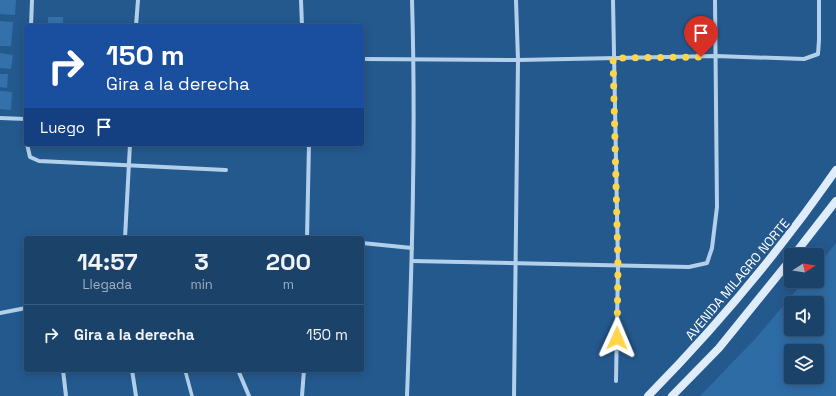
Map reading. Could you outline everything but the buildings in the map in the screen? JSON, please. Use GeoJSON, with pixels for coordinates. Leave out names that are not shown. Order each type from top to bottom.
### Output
{"type":"FeatureCollection","features":[{"type":"Feature","properties":{"kind":"main road","name":"AVENIDA MILAGRO NORTE"},"geometry":{"type":"LineString","coordinates":[[648,396],[732,307],[778,250],[836,170]]}},
{"type":"Feature","properties":{"kind":"main road"},"geometry":{"type":"LineString","coordinates":[[799,248],[836,201]]}},
{"type":"Feature","properties":{"kind":"main road"},"geometry":{"type":"LineString","coordinates":[[672,396],[719,348],[784,268]]}},
{"type":"Feature","properties":{"kind":"street"},"geometry":{"type":"LineString","coordinates":[[31,24],[32,0]]}},
{"type":"Feature","properties":{"kind":"street"},"geometry":{"type":"LineString","coordinates":[[136,24],[138,0]]}},
{"type":"Feature","properties":{"kind":"street"},"geometry":{"type":"LineString","coordinates":[[301,0],[302,24]]}},
{"type":"Feature","properties":{"kind":"street"},"geometry":{"type":"LineString","coordinates":[[407,396],[412,261],[414,60],[412,0]]}},
{"type":"Feature","properties":{"kind":"street"},"geometry":{"type":"LineString","coordinates":[[514,396],[518,60],[516,0]]}},
{"type":"Feature","properties":{"kind":"street"},"geometry":{"type":"LineString","coordinates":[[613,0],[618,266],[616,381]]}},
{"type":"Feature","properties":{"kind":"street"},"geometry":{"type":"LineString","coordinates":[[412,261],[516,262],[689,267],[706,263],[712,248],[718,207],[715,0]]}},
{"type":"Feature","properties":{"kind":"street"},"geometry":{"type":"LineString","coordinates":[[364,59],[518,60],[716,56],[804,59],[818,54],[819,0]]}},
{"type":"Feature","properties":{"kind":"street"},"geometry":{"type":"LineString","coordinates":[[0,118],[24,118]]}},
{"type":"Feature","properties":{"kind":"street"},"geometry":{"type":"LineString","coordinates":[[27,146],[30,157],[39,161],[226,170]]}},
{"type":"Feature","properties":{"kind":"street"},"geometry":{"type":"LineString","coordinates":[[125,236],[130,146]]}},
{"type":"Feature","properties":{"kind":"street"},"geometry":{"type":"LineString","coordinates":[[307,236],[309,146]]}},
{"type":"Feature","properties":{"kind":"street"},"geometry":{"type":"LineString","coordinates":[[364,244],[412,248]]}},
{"type":"Feature","properties":{"kind":"street"},"geometry":{"type":"LineString","coordinates":[[0,313],[24,308]]}},
{"type":"Feature","properties":{"kind":"street"},"geometry":{"type":"LineString","coordinates":[[63,372],[66,396]]}},
{"type":"Feature","properties":{"kind":"street"},"geometry":{"type":"LineString","coordinates":[[132,372],[136,396]]}},
{"type":"Feature","properties":{"kind":"street"},"geometry":{"type":"LineString","coordinates":[[186,372],[192,396]]}},
{"type":"Feature","properties":{"kind":"street"},"geometry":{"type":"LineString","coordinates":[[239,372],[249,396]]}},
{"type":"Feature","properties":{"kind":"street"},"geometry":{"type":"LineString","coordinates":[[302,396],[304,372]]}},
{"type":"Feature","properties":{"kind":"shaded area"},"geometry":{"type":"Polygon","coordinates":[[[836,243],[836,396],[700,396],[756,338],[784,305],[784,336],[824,336],[824,296],[791,296],[798,288],[824,288],[824,258],[836,243]]]}},
{"type":"Feature","properties":{"kind":"route"},"geometry":{"type":"LineString","coordinates":[[617,338],[618,266],[613,58],[701,57]]}}]}
